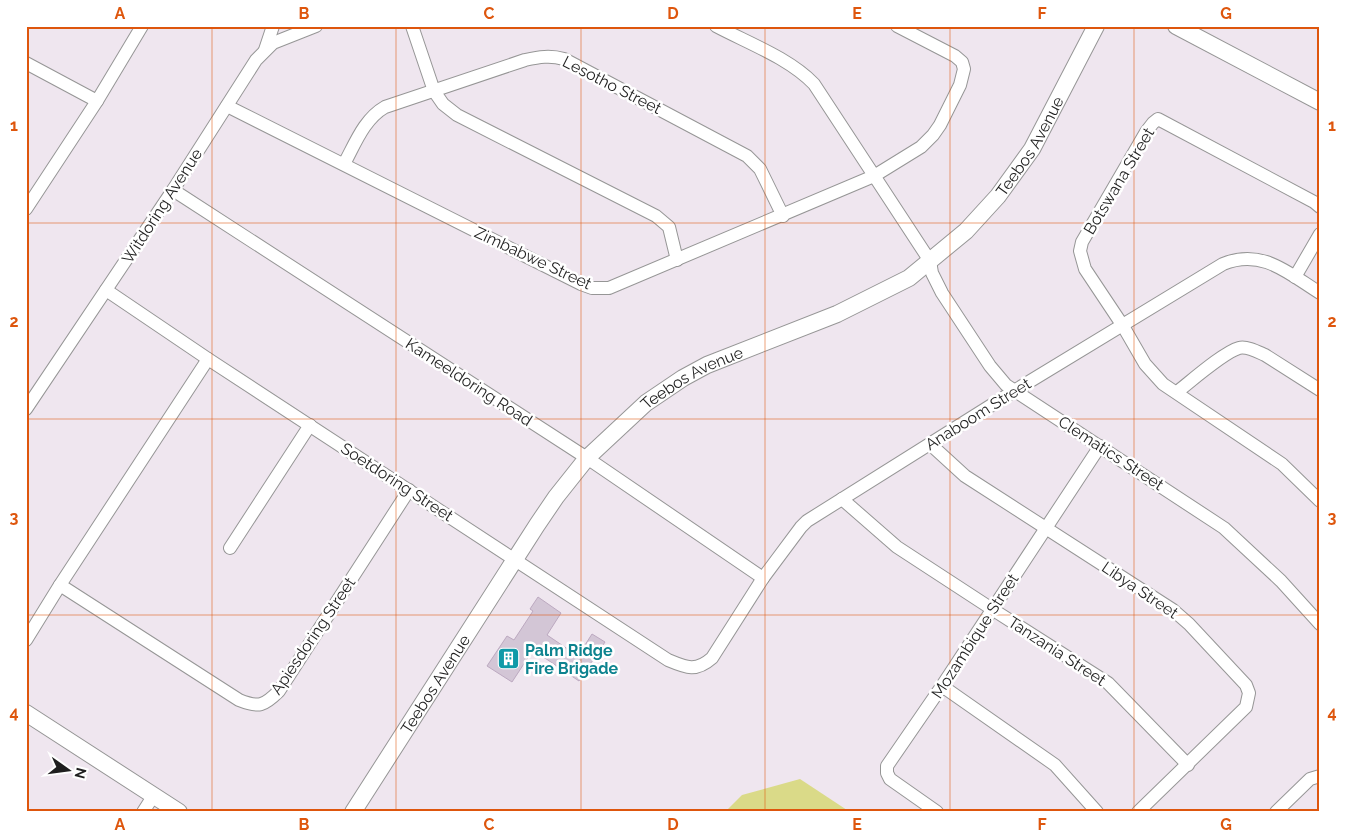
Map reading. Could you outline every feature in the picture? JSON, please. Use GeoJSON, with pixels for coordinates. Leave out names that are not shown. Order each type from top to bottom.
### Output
{"type":"FeatureCollection","features":[{"type":"Feature","properties":{"kind":"street"},"geometry":{"type":"LineString","coordinates":[[26,209],[142,26]]}},
{"type":"Feature","properties":{"kind":"street"},"geometry":{"type":"LineString","coordinates":[[265,50],[273,26]]}},
{"type":"Feature","properties":{"kind":"street","name":"Witdoring Avenue"},"geometry":{"type":"LineString","coordinates":[[26,409],[173,190],[256,60],[265,50],[281,38],[316,26]]}},
{"type":"Feature","properties":{"kind":"street"},"geometry":{"type":"LineString","coordinates":[[412,26],[434,91],[443,104],[457,116],[664,220],[672,234],[677,260]]}},
{"type":"Feature","properties":{"kind":"street"},"geometry":{"type":"LineString","coordinates":[[716,26],[732,30],[805,74],[822,96],[930,262]]}},
{"type":"Feature","properties":{"kind":"street","name":"Zimbabwe Street"},"geometry":{"type":"LineString","coordinates":[[228,106],[581,284],[592,288],[609,288],[874,176],[921,147],[940,125],[960,84],[964,68],[962,62],[955,56],[897,26]]}},
{"type":"Feature","properties":{"kind":"street","name":"Teebos Avenue"},"geometry":{"type":"LineString","coordinates":[[353,812],[556,497],[587,458],[646,403],[683,378],[707,365],[837,314],[909,278],[966,232],[998,196],[1032,149],[1096,26]]}},
{"type":"Feature","properties":{"kind":"street"},"geometry":{"type":"LineString","coordinates":[[1176,26],[1320,102]]}},
{"type":"Feature","properties":{"kind":"street","name":"Lesotho Street"},"geometry":{"type":"LineString","coordinates":[[344,164],[362,130],[376,113],[385,107],[541,56],[553,56],[564,59],[747,156],[760,169],[783,216]]}},
{"type":"Feature","properties":{"kind":"street"},"geometry":{"type":"LineString","coordinates":[[26,63],[96,101]]}},
{"type":"Feature","properties":{"kind":"street","name":"Botswana Street"},"geometry":{"type":"LineString","coordinates":[[1122,326],[1085,268],[1080,251],[1082,242],[1146,132],[1152,123],[1158,119],[1314,202],[1320,207]]}},
{"type":"Feature","properties":{"kind":"street","name":"Kameeldoring Road"},"geometry":{"type":"LineString","coordinates":[[173,190],[587,458],[763,578]]}},
{"type":"Feature","properties":{"kind":"street"},"geometry":{"type":"LineString","coordinates":[[1295,277],[1320,234]]}},
{"type":"Feature","properties":{"kind":"street","name":"Anaboom Street"},"geometry":{"type":"LineString","coordinates":[[691,667],[704,665],[712,658],[763,578],[800,527],[842,498],[1014,391],[1223,264],[1235,259],[1266,261],[1282,267],[1320,293]]}},
{"type":"Feature","properties":{"kind":"street","name":"Clematics Street"},"geometry":{"type":"LineString","coordinates":[[930,262],[932,273],[942,293],[990,366],[1006,385],[1224,528],[1281,581],[1320,624]]}},
{"type":"Feature","properties":{"kind":"street","name":"Soetdoring Street"},"geometry":{"type":"LineString","coordinates":[[106,290],[208,359],[668,660],[691,667]]}},
{"type":"Feature","properties":{"kind":"street"},"geometry":{"type":"LineString","coordinates":[[1122,326],[1145,364],[1163,384],[1282,464],[1320,501]]}},
{"type":"Feature","properties":{"kind":"street"},"geometry":{"type":"LineString","coordinates":[[1177,392],[1237,348],[1257,351],[1265,355],[1320,390]]}},
{"type":"Feature","properties":{"kind":"street"},"geometry":{"type":"LineString","coordinates":[[26,640],[208,359]]}},
{"type":"Feature","properties":{"kind":"street"},"geometry":{"type":"LineString","coordinates":[[230,548],[310,425]]}},
{"type":"Feature","properties":{"kind":"street","name":"Libya Street"},"geometry":{"type":"LineString","coordinates":[[930,444],[965,476],[1173,610],[1189,624],[1246,685],[1249,693],[1246,707],[1138,812]]}},
{"type":"Feature","properties":{"kind":"street","name":"Mozambique Street"},"geometry":{"type":"LineString","coordinates":[[937,812],[890,778],[887,773],[887,766],[1100,446]]}},
{"type":"Feature","properties":{"kind":"street","name":"Apiesdoring Street"},"geometry":{"type":"LineString","coordinates":[[60,585],[239,700],[252,705],[262,705],[279,692],[409,490]]}},
{"type":"Feature","properties":{"kind":"street","name":"Tanzania Street"},"geometry":{"type":"LineString","coordinates":[[842,498],[887,539],[992,610],[1108,683],[1188,765]]}},
{"type":"Feature","properties":{"kind":"street"},"geometry":{"type":"LineString","coordinates":[[942,686],[1055,765],[1097,812]]}},
{"type":"Feature","properties":{"kind":"street"},"geometry":{"type":"LineString","coordinates":[[26,713],[179,812]]}},
{"type":"Feature","properties":{"kind":"street"},"geometry":{"type":"LineString","coordinates":[[1276,812],[1310,779],[1320,776]]}},
{"type":"Feature","properties":{"kind":"street"},"geometry":{"type":"LineString","coordinates":[[143,812],[154,795]]}},
{"type":"Feature","properties":{"kind":"shaded area"},"geometry":{"type":"Polygon","coordinates":[[[800,779],[850,812],[725,812],[742,795],[800,779]]]}},
{"type":"Feature","properties":{"kind":"building"},"geometry":{"type":"Polygon","coordinates":[[[538,597],[561,613],[547,635],[578,656],[592,634],[605,642],[579,681],[533,650],[512,682],[487,666],[507,636],[514,640],[533,611],[530,609],[538,597]]]}},
{"type":"Feature","properties":{"kind":"place","name":"Palm Ridge Fire Brigade"},"geometry":{"type":"Point","coordinates":[509,659]}}]}
